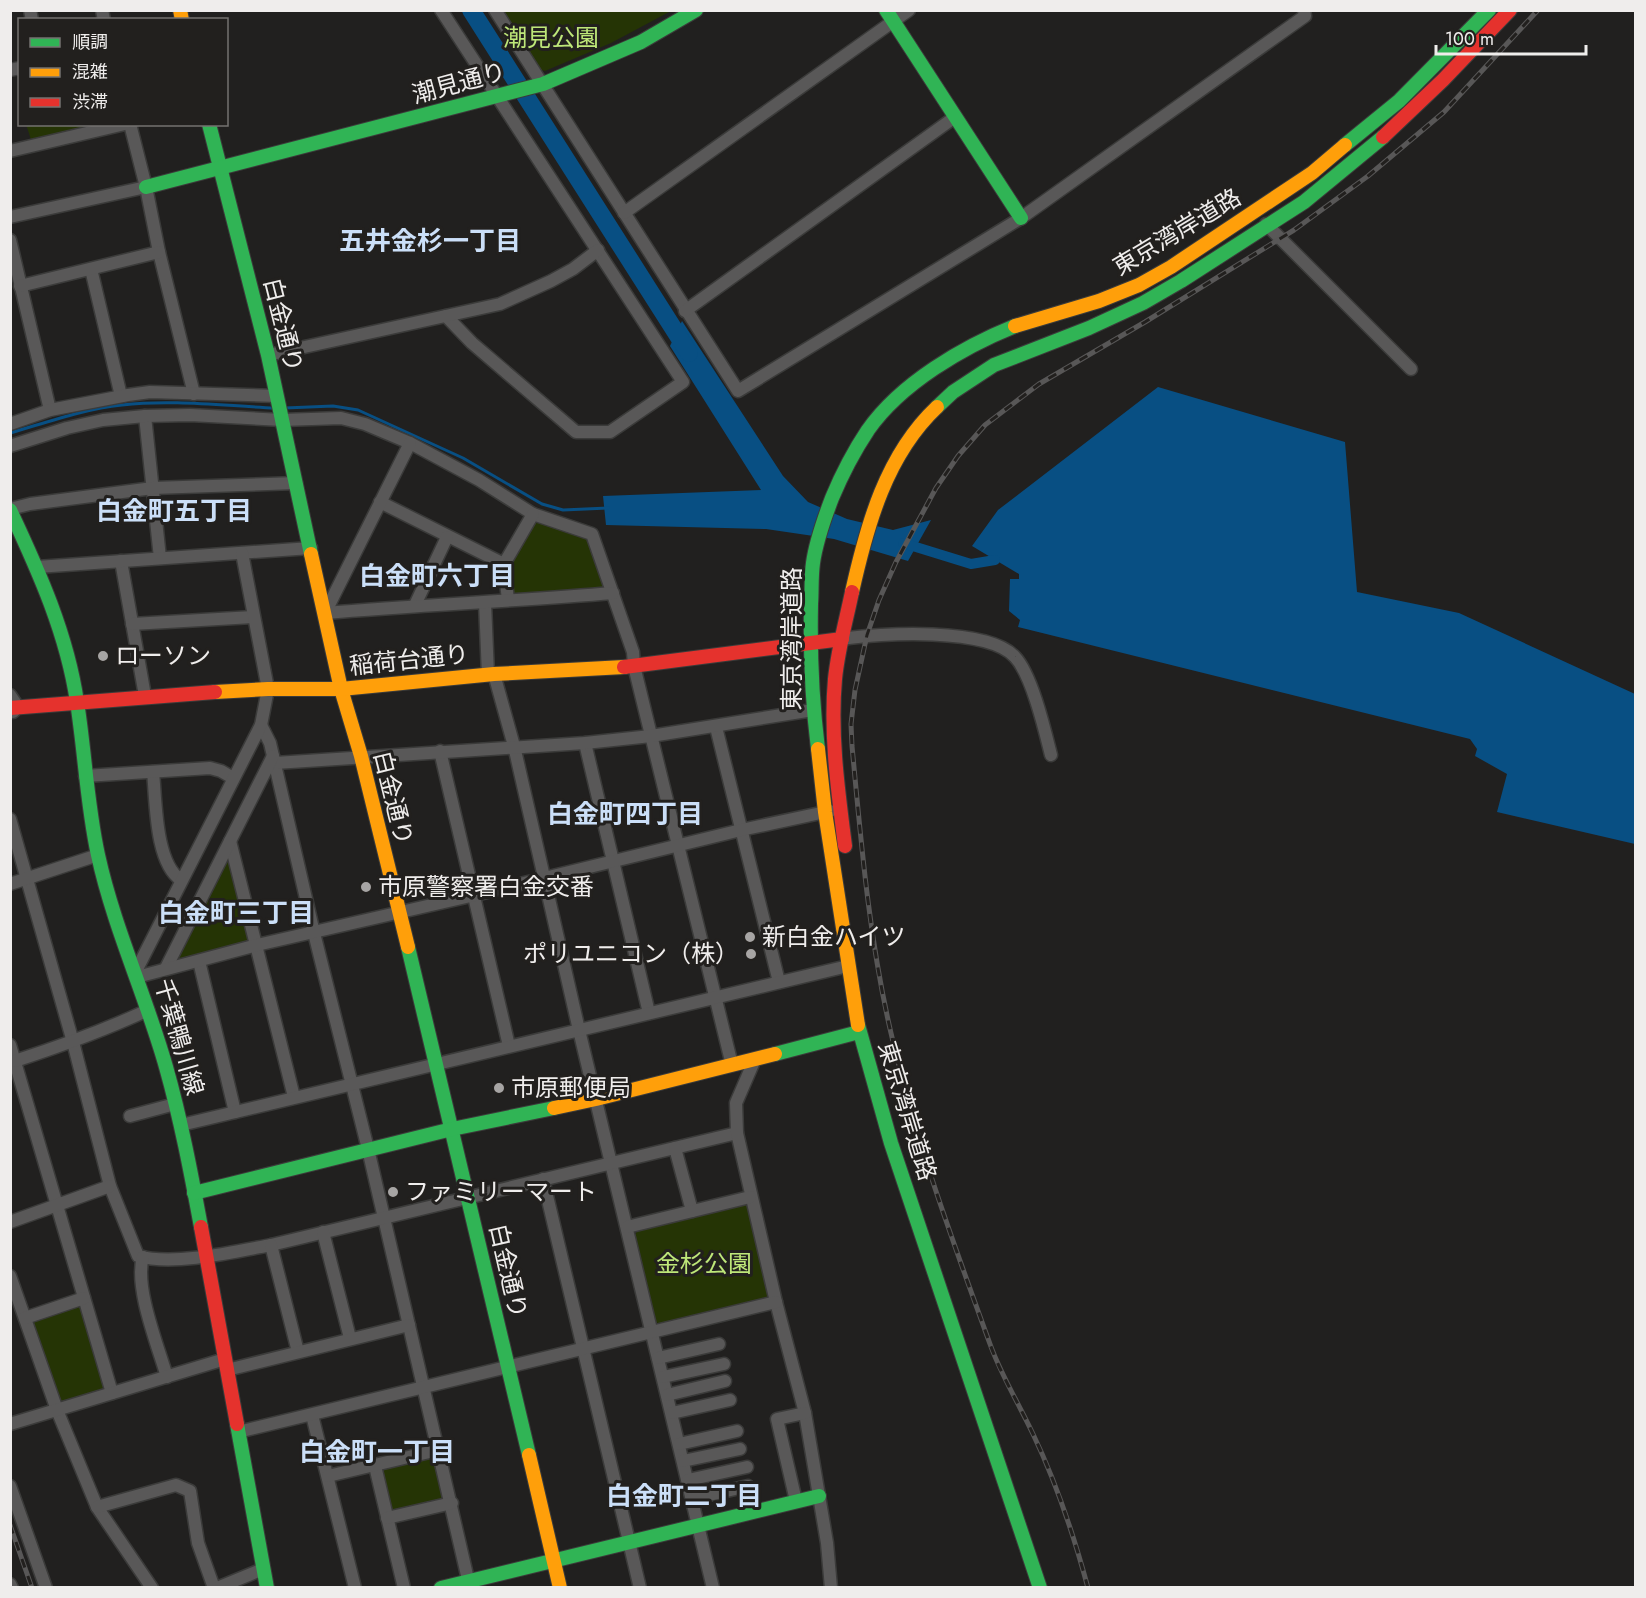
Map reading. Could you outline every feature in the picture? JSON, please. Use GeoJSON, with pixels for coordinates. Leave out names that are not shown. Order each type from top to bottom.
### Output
{"type":"FeatureCollection","features":[{"type":"Feature","properties":{"kind":"main road","name":"潮見通り"},"geometry":{"type":"LineString","coordinates":[[146,187],[543,84],[644,41],[696,10]]}},
{"type":"Feature","properties":{"kind":"main road","name":"東京湾岸道路"},"geometry":{"type":"LineString","coordinates":[[1040,1587],[888,1132],[860,1032],[825,812],[813,710],[810,642],[813,564],[822,524],[832,496],[860,443],[881,414],[907,390],[942,364],[992,335],[1021,323],[1099,301],[1139,285],[1172,267],[1255,213],[1312,173],[1399,101],[1489,10]]}},
{"type":"Feature","properties":{"kind":"main road","name":"東京湾岸道路"},"geometry":{"type":"LineString","coordinates":[[868,1001],[859,952],[840,809],[834,708],[842,639],[854,579],[873,510],[888,474],[903,447],[926,417],[956,390],[986,369],[1094,326],[1179,282],[1322,189],[1467,57],[1510,10]]}},
{"type":"Feature","properties":{"kind":"main road"},"geometry":{"type":"LineString","coordinates":[[890,16],[1021,218]]}},
{"type":"Feature","properties":{"kind":"main road","name":"白金通り"},"geometry":{"type":"LineString","coordinates":[[210,126],[268,355],[341,689],[361,756],[436,1063],[560,1587]]}},
{"type":"Feature","properties":{"kind":"main road","name":"千葉鴨川線"},"geometry":{"type":"LineString","coordinates":[[10,510],[37,567],[63,636],[77,701],[85,776],[98,855],[110,898],[166,1065],[181,1125],[267,1587]]}},
{"type":"Feature","properties":{"kind":"main road","name":"稲荷台通り"},"geometry":{"type":"LineString","coordinates":[[13,710],[77,701],[145,696],[268,689],[341,689],[491,674],[634,666],[842,639]]}},
{"type":"Feature","properties":{"kind":"main road"},"geometry":{"type":"LineString","coordinates":[[194,1193],[452,1129],[596,1100],[860,1032]]}},
{"type":"Feature","properties":{"kind":"main road","name":"東京湾岸道路"},"geometry":{"type":"LineString","coordinates":[[878,1044],[904,1139],[984,1379]]}},
{"type":"Feature","properties":{"kind":"main road"},"geometry":{"type":"LineString","coordinates":[[1019,1481],[1054,1587]]}},
{"type":"Feature","properties":{"kind":"main road"},"geometry":{"type":"LineString","coordinates":[[441,1587],[470,1584],[698,1524],[819,1496]]}},
{"type":"Feature","properties":{"kind":"street"},"geometry":{"type":"LineString","coordinates":[[441,10],[683,381],[610,432],[576,432],[472,344],[446,316]]}},
{"type":"Feature","properties":{"kind":"street"},"geometry":{"type":"LineString","coordinates":[[495,10],[738,391],[1021,218],[1305,16],[1304,10]]}},
{"type":"Feature","properties":{"kind":"street"},"geometry":{"type":"LineString","coordinates":[[624,213],[890,16],[909,10]]}},
{"type":"Feature","properties":{"kind":"street"},"geometry":{"type":"LineString","coordinates":[[685,311],[955,117]]}},
{"type":"Feature","properties":{"kind":"street"},"geometry":{"type":"LineString","coordinates":[[10,151],[116,126]]}},
{"type":"Feature","properties":{"kind":"street"},"geometry":{"type":"LineString","coordinates":[[131,126],[194,394]]}},
{"type":"Feature","properties":{"kind":"street"},"geometry":{"type":"LineString","coordinates":[[10,217],[146,187]]}},
{"type":"Feature","properties":{"kind":"street"},"geometry":{"type":"LineString","coordinates":[[1255,213],[1411,369]]}},
{"type":"Feature","properties":{"kind":"street"},"geometry":{"type":"LineString","coordinates":[[10,240],[50,410]]}},
{"type":"Feature","properties":{"kind":"street"},"geometry":{"type":"LineString","coordinates":[[268,355],[500,304],[573,269],[598,250]]}},
{"type":"Feature","properties":{"kind":"street"},"geometry":{"type":"LineString","coordinates":[[20,286],[159,252]]}},
{"type":"Feature","properties":{"kind":"street"},"geometry":{"type":"LineString","coordinates":[[91,269],[121,396]]}},
{"type":"Feature","properties":{"kind":"street"},"geometry":{"type":"LineString","coordinates":[[10,424],[50,410],[121,396],[150,393],[277,396]]}},
{"type":"Feature","properties":{"kind":"street"},"geometry":{"type":"LineString","coordinates":[[10,446],[67,428],[103,420],[145,416],[190,415],[282,420],[341,418],[365,424],[410,443],[479,480],[533,514],[592,534],[633,652],[634,666],[732,1065]]}},
{"type":"Feature","properties":{"kind":"street"},"geometry":{"type":"LineString","coordinates":[[145,416],[160,558]]}},
{"type":"Feature","properties":{"kind":"street"},"geometry":{"type":"LineString","coordinates":[[325,614],[410,443]]}},
{"type":"Feature","properties":{"kind":"street"},"geometry":{"type":"LineString","coordinates":[[10,510],[30,504],[153,488],[297,483]]}},
{"type":"Feature","properties":{"kind":"street"},"geometry":{"type":"LineString","coordinates":[[380,502],[504,564]]}},
{"type":"Feature","properties":{"kind":"street"},"geometry":{"type":"LineString","coordinates":[[508,600],[504,564],[533,514]]}},
{"type":"Feature","properties":{"kind":"street"},"geometry":{"type":"LineString","coordinates":[[415,605],[447,537]]}},
{"type":"Feature","properties":{"kind":"street"},"geometry":{"type":"LineString","coordinates":[[37,567],[310,548]]}},
{"type":"Feature","properties":{"kind":"street"},"geometry":{"type":"LineString","coordinates":[[137,974],[181,880],[261,725],[268,689],[242,553]]}},
{"type":"Feature","properties":{"kind":"street"},"geometry":{"type":"LineString","coordinates":[[121,561],[145,696]]}},
{"type":"Feature","properties":{"kind":"street"},"geometry":{"type":"LineString","coordinates":[[325,614],[415,605],[484,603],[613,593]]}},
{"type":"Feature","properties":{"kind":"street"},"geometry":{"type":"LineString","coordinates":[[484,603],[491,674],[514,746],[579,1030],[713,1587]]}},
{"type":"Feature","properties":{"kind":"street"},"geometry":{"type":"LineString","coordinates":[[132,624],[253,617]]}},
{"type":"Feature","properties":{"kind":"street"},"geometry":{"type":"LineString","coordinates":[[842,639],[867,635],[928,634],[986,641],[1008,651],[1022,666],[1036,702],[1051,755]]}},
{"type":"Feature","properties":{"kind":"street"},"geometry":{"type":"LineString","coordinates":[[10,695],[13,710]]}},
{"type":"Feature","properties":{"kind":"street"},"geometry":{"type":"LineString","coordinates":[[274,759],[585,743],[716,727],[813,710]]}},
{"type":"Feature","properties":{"kind":"street"},"geometry":{"type":"LineString","coordinates":[[261,725],[270,743],[274,759],[470,1584]]}},
{"type":"Feature","properties":{"kind":"street"},"geometry":{"type":"LineString","coordinates":[[716,727],[779,982]]}},
{"type":"Feature","properties":{"kind":"street"},"geometry":{"type":"LineString","coordinates":[[585,743],[649,1013]]}},
{"type":"Feature","properties":{"kind":"street"},"geometry":{"type":"LineString","coordinates":[[440,751],[509,1046]]}},
{"type":"Feature","properties":{"kind":"street"},"geometry":{"type":"LineString","coordinates":[[166,968],[274,759]]}},
{"type":"Feature","properties":{"kind":"street"},"geometry":{"type":"LineString","coordinates":[[85,776],[210,768],[233,778]]}},
{"type":"Feature","properties":{"kind":"street"},"geometry":{"type":"LineString","coordinates":[[153,772],[159,840],[174,876],[181,880]]}},
{"type":"Feature","properties":{"kind":"street"},"geometry":{"type":"LineString","coordinates":[[137,974],[741,830],[840,809]]}},
{"type":"Feature","properties":{"kind":"street"},"geometry":{"type":"LineString","coordinates":[[10,819],[73,1042],[110,1186],[138,1256],[148,1259],[207,1257],[271,1245],[737,1133]]}},
{"type":"Feature","properties":{"kind":"street"},"geometry":{"type":"LineString","coordinates":[[230,841],[294,1097]]}},
{"type":"Feature","properties":{"kind":"street"},"geometry":{"type":"LineString","coordinates":[[10,884],[98,855]]}},
{"type":"Feature","properties":{"kind":"street"},"geometry":{"type":"LineString","coordinates":[[199,961],[235,1112]]}},
{"type":"Feature","properties":{"kind":"street"},"geometry":{"type":"LineString","coordinates":[[181,1125],[848,966]]}},
{"type":"Feature","properties":{"kind":"street"},"geometry":{"type":"LineString","coordinates":[[15,1060],[73,1042],[148,1010]]}},
{"type":"Feature","properties":{"kind":"street"},"geometry":{"type":"LineString","coordinates":[[10,1045],[112,1393]]}},
{"type":"Feature","properties":{"kind":"street"},"geometry":{"type":"LineString","coordinates":[[754,1059],[736,1103],[737,1133],[750,1197],[805,1413],[827,1543],[831,1587]]}},
{"type":"Feature","properties":{"kind":"street"},"geometry":{"type":"LineString","coordinates":[[130,1116],[175,1104]]}},
{"type":"Feature","properties":{"kind":"street"},"geometry":{"type":"LineString","coordinates":[[675,1148],[692,1211]]}},
{"type":"Feature","properties":{"kind":"street"},"geometry":{"type":"LineString","coordinates":[[543,1179],[640,1587]]}},
{"type":"Feature","properties":{"kind":"street"},"geometry":{"type":"LineString","coordinates":[[10,1222],[110,1186]]}},
{"type":"Feature","properties":{"kind":"street"},"geometry":{"type":"LineString","coordinates":[[627,1227],[750,1197]]}},
{"type":"Feature","properties":{"kind":"street"},"geometry":{"type":"LineString","coordinates":[[324,1232],[350,1338]]}},
{"type":"Feature","properties":{"kind":"street"},"geometry":{"type":"LineString","coordinates":[[271,1245],[297,1352]]}},
{"type":"Feature","properties":{"kind":"street"},"geometry":{"type":"LineString","coordinates":[[143,1257],[139,1268],[142,1290],[167,1377]]}},
{"type":"Feature","properties":{"kind":"street"},"geometry":{"type":"LineString","coordinates":[[10,1276],[57,1410],[97,1508],[148,1587]]}},
{"type":"Feature","properties":{"kind":"street"},"geometry":{"type":"LineString","coordinates":[[25,1318],[84,1298]]}},
{"type":"Feature","properties":{"kind":"street"},"geometry":{"type":"LineString","coordinates":[[238,1432],[776,1302]]}},
{"type":"Feature","properties":{"kind":"street"},"geometry":{"type":"LineString","coordinates":[[10,1424],[167,1377],[297,1352],[409,1325]]}},
{"type":"Feature","properties":{"kind":"street"},"geometry":{"type":"LineString","coordinates":[[658,1358],[719,1344]]}},
{"type":"Feature","properties":{"kind":"street"},"geometry":{"type":"LineString","coordinates":[[663,1377],[724,1364]]}},
{"type":"Feature","properties":{"kind":"street"},"geometry":{"type":"LineString","coordinates":[[667,1395],[724,1382]]}},
{"type":"Feature","properties":{"kind":"street"},"geometry":{"type":"LineString","coordinates":[[672,1413],[730,1400]]}},
{"type":"Feature","properties":{"kind":"street"},"geometry":{"type":"LineString","coordinates":[[796,1501],[777,1419],[805,1413]]}},
{"type":"Feature","properties":{"kind":"street"},"geometry":{"type":"LineString","coordinates":[[312,1415],[355,1587]]}},
{"type":"Feature","properties":{"kind":"street"},"geometry":{"type":"LineString","coordinates":[[679,1444],[736,1431]]}},
{"type":"Feature","properties":{"kind":"street"},"geometry":{"type":"LineString","coordinates":[[683,1461],[740,1449]]}},
{"type":"Feature","properties":{"kind":"street"},"geometry":{"type":"LineString","coordinates":[[328,1476],[438,1450]]}},
{"type":"Feature","properties":{"kind":"street"},"geometry":{"type":"LineString","coordinates":[[375,1466],[404,1587]]}},
{"type":"Feature","properties":{"kind":"street"},"geometry":{"type":"LineString","coordinates":[[687,1480],[747,1467]]}},
{"type":"Feature","properties":{"kind":"street"},"geometry":{"type":"LineString","coordinates":[[97,1508],[176,1485],[190,1491],[198,1543],[215,1587],[263,1569]]}},
{"type":"Feature","properties":{"kind":"street"},"geometry":{"type":"LineString","coordinates":[[10,1486],[46,1587]]}},
{"type":"Feature","properties":{"kind":"street"},"geometry":{"type":"LineString","coordinates":[[692,1499],[748,1486]]}},
{"type":"Feature","properties":{"kind":"street"},"geometry":{"type":"LineString","coordinates":[[387,1518],[452,1503]]}},
{"type":"Feature","properties":{"kind":"green space","name":"潮見公園"},"geometry":{"type":"Polygon","coordinates":[[[501,11],[671,11],[611,43],[545,71],[537,69],[501,11]]]}},
{"type":"Feature","properties":{"kind":"green space"},"geometry":{"type":"Polygon","coordinates":[[[27,126],[121,126],[33,146],[27,126]]]}},
{"type":"Feature","properties":{"kind":"green space"},"geometry":{"type":"Polygon","coordinates":[[[533,514],[592,534],[613,593],[508,600],[504,564],[533,514]]]}},
{"type":"Feature","properties":{"kind":"green space"},"geometry":{"type":"Polygon","coordinates":[[[230,841],[257,945],[166,968],[230,841]]]}},
{"type":"Feature","properties":{"kind":"green space","name":"金杉公園"},"geometry":{"type":"Polygon","coordinates":[[[743,1203],[749,1206],[772,1294],[768,1301],[662,1326],[656,1322],[635,1235],[639,1228],[743,1203]]]}},
{"type":"Feature","properties":{"kind":"green space"},"geometry":{"type":"Polygon","coordinates":[[[77,1304],[81,1307],[105,1387],[103,1391],[62,1404],[58,1402],[31,1324],[33,1320],[77,1304]]]}},
{"type":"Feature","properties":{"kind":"green space"},"geometry":{"type":"Polygon","coordinates":[[[430,1456],[436,1459],[445,1497],[441,1502],[394,1513],[388,1509],[380,1474],[383,1468],[430,1456]]]}},
{"type":"Feature","properties":{"kind":"water"},"geometry":{"type":"Polygon","coordinates":[[[682,321],[783,476],[808,502],[847,519],[893,530],[931,520],[908,561],[834,539],[766,529],[606,525],[603,496],[761,490],[670,346],[682,321]]]}},
{"type":"Feature","properties":{"kind":"water"},"geometry":{"type":"Polygon","coordinates":[[[1158,387],[1345,442],[1357,592],[1459,613],[1635,694],[1635,844],[1497,812],[1507,774],[1475,756],[1477,749],[1470,739],[1018,627],[1020,620],[1009,611],[1010,579],[1019,579],[1019,574],[972,546],[998,510],[1158,387]]]}},
{"type":"Feature","properties":{"kind":"waterway"},"geometry":{"type":"LineString","coordinates":[[471,10],[689,353]]}},
{"type":"Feature","properties":{"kind":"waterway"},"geometry":{"type":"LineString","coordinates":[[10,433],[80,413],[141,403],[275,408]]}},
{"type":"Feature","properties":{"kind":"waterway"},"geometry":{"type":"LineString","coordinates":[[285,408],[333,406],[358,410],[463,458],[542,504],[563,510],[608,508]]}},
{"type":"Feature","properties":{"kind":"waterway"},"geometry":{"type":"LineString","coordinates":[[903,543],[971,564],[995,560]]}},
{"type":"Feature","properties":{"kind":"railway"},"geometry":{"type":"LineString","coordinates":[[1088,1588],[1057,1490],[1033,1434],[994,1356],[962,1267],[911,1112],[891,1033],[871,926],[852,746],[851,724],[855,690],[867,635],[896,562],[936,488],[958,456],[985,425],[1039,384],[1294,230],[1368,176],[1444,112],[1538,10]]}},
{"type":"Feature","properties":{"kind":"railway"},"geometry":{"type":"LineString","coordinates":[[10,1525],[32,1588]]}},
{"type":"Feature","properties":{"kind":"traffic: fast"},"geometry":{"type":"LineString","coordinates":[[146,187],[543,84],[641,42],[696,10]]}},
{"type":"Feature","properties":{"kind":"traffic: fast"},"geometry":{"type":"LineString","coordinates":[[886,10],[1021,218]]}},
{"type":"Feature","properties":{"kind":"traffic: fast"},"geometry":{"type":"LineString","coordinates":[[1345,145],[1399,101],[1489,10]]}},
{"type":"Feature","properties":{"kind":"traffic: fast"},"geometry":{"type":"LineString","coordinates":[[210,126],[268,355],[311,554]]}},
{"type":"Feature","properties":{"kind":"traffic: fast"},"geometry":{"type":"LineString","coordinates":[[937,407],[953,392],[994,365],[1089,328],[1143,303],[1181,281],[1304,202],[1383,137]]}},
{"type":"Feature","properties":{"kind":"traffic: fast"},"geometry":{"type":"LineString","coordinates":[[818,749],[811,659],[812,568],[821,530],[840,480],[868,430],[882,413],[915,382],[975,344],[1015,326]]}},
{"type":"Feature","properties":{"kind":"traffic: fast"},"geometry":{"type":"LineString","coordinates":[[10,510],[51,604],[66,652],[77,702],[98,855],[121,935],[166,1067],[181,1127],[201,1227]]}},
{"type":"Feature","properties":{"kind":"traffic: fast"},"geometry":{"type":"LineString","coordinates":[[408,947],[529,1455]]}},
{"type":"Feature","properties":{"kind":"traffic: fast"},"geometry":{"type":"LineString","coordinates":[[858,1025],[891,1143],[1040,1588]]}},
{"type":"Feature","properties":{"kind":"traffic: fast"},"geometry":{"type":"LineString","coordinates":[[775,1054],[859,1032]]}},
{"type":"Feature","properties":{"kind":"traffic: fast"},"geometry":{"type":"LineString","coordinates":[[194,1193],[452,1129],[554,1108]]}},
{"type":"Feature","properties":{"kind":"traffic: fast"},"geometry":{"type":"LineString","coordinates":[[237,1424],[267,1588]]}},
{"type":"Feature","properties":{"kind":"traffic: fast"},"geometry":{"type":"LineString","coordinates":[[441,1588],[819,1496]]}},
{"type":"Feature","properties":{"kind":"traffic: slow"},"geometry":{"type":"LineString","coordinates":[[180,10],[182,18]]}},
{"type":"Feature","properties":{"kind":"traffic: slow"},"geometry":{"type":"LineString","coordinates":[[1015,326],[1099,301],[1139,285],[1171,267],[1312,173],[1345,145]]}},
{"type":"Feature","properties":{"kind":"traffic: slow"},"geometry":{"type":"LineString","coordinates":[[852,592],[864,542],[881,492],[904,447],[937,407]]}},
{"type":"Feature","properties":{"kind":"traffic: slow"},"geometry":{"type":"LineString","coordinates":[[311,554],[341,689],[361,756],[408,947]]}},
{"type":"Feature","properties":{"kind":"traffic: slow"},"geometry":{"type":"LineString","coordinates":[[215,692],[341,689],[494,674],[624,667]]}},
{"type":"Feature","properties":{"kind":"traffic: slow"},"geometry":{"type":"LineString","coordinates":[[818,749],[825,812],[858,1025]]}},
{"type":"Feature","properties":{"kind":"traffic: slow"},"geometry":{"type":"LineString","coordinates":[[554,1108],[775,1054]]}},
{"type":"Feature","properties":{"kind":"traffic: slow"},"geometry":{"type":"LineString","coordinates":[[529,1455],[560,1588]]}},
{"type":"Feature","properties":{"kind":"traffic: jam"},"geometry":{"type":"LineString","coordinates":[[1383,137],[1443,80],[1510,10]]}},
{"type":"Feature","properties":{"kind":"traffic: jam"},"geometry":{"type":"LineString","coordinates":[[845,846],[833,721],[838,657],[852,592]]}},
{"type":"Feature","properties":{"kind":"traffic: jam"},"geometry":{"type":"LineString","coordinates":[[624,667],[842,639]]}},
{"type":"Feature","properties":{"kind":"traffic: jam"},"geometry":{"type":"LineString","coordinates":[[10,708],[215,692]]}},
{"type":"Feature","properties":{"kind":"traffic: jam"},"geometry":{"type":"LineString","coordinates":[[201,1227],[237,1424]]}},
{"type":"Feature","properties":{"kind":"place","name":"ローソン"},"geometry":{"type":"Point","coordinates":[103,656]}},
{"type":"Feature","properties":{"kind":"place","name":"市原警察署白金交番"},"geometry":{"type":"Point","coordinates":[366,887]}},
{"type":"Feature","properties":{"kind":"place","name":"新白金ハイツ"},"geometry":{"type":"Point","coordinates":[750,937]}},
{"type":"Feature","properties":{"kind":"place","name":"ポリユニコン（株）"},"geometry":{"type":"Point","coordinates":[751,954]}},
{"type":"Feature","properties":{"kind":"place","name":"市原郵便局"},"geometry":{"type":"Point","coordinates":[499,1088]}},
{"type":"Feature","properties":{"kind":"place","name":"ファミリーマート"},"geometry":{"type":"Point","coordinates":[393,1192]}},
{"type":"Feature","properties":{"kind":"district","name":"五井金杉一丁目"},"geometry":{"type":"Point","coordinates":[430,241]}},
{"type":"Feature","properties":{"kind":"district","name":"白金町五丁目"},"geometry":{"type":"Point","coordinates":[174,511]}},
{"type":"Feature","properties":{"kind":"district","name":"白金町六丁目"},"geometry":{"type":"Point","coordinates":[437,576]}},
{"type":"Feature","properties":{"kind":"district","name":"白金町四丁目"},"geometry":{"type":"Point","coordinates":[625,814]}},
{"type":"Feature","properties":{"kind":"district","name":"白金町三丁目"},"geometry":{"type":"Point","coordinates":[236,913]}},
{"type":"Feature","properties":{"kind":"district","name":"白金町一丁目"},"geometry":{"type":"Point","coordinates":[377,1452]}},
{"type":"Feature","properties":{"kind":"district","name":"白金町二丁目"},"geometry":{"type":"Point","coordinates":[684,1496]}}]}
